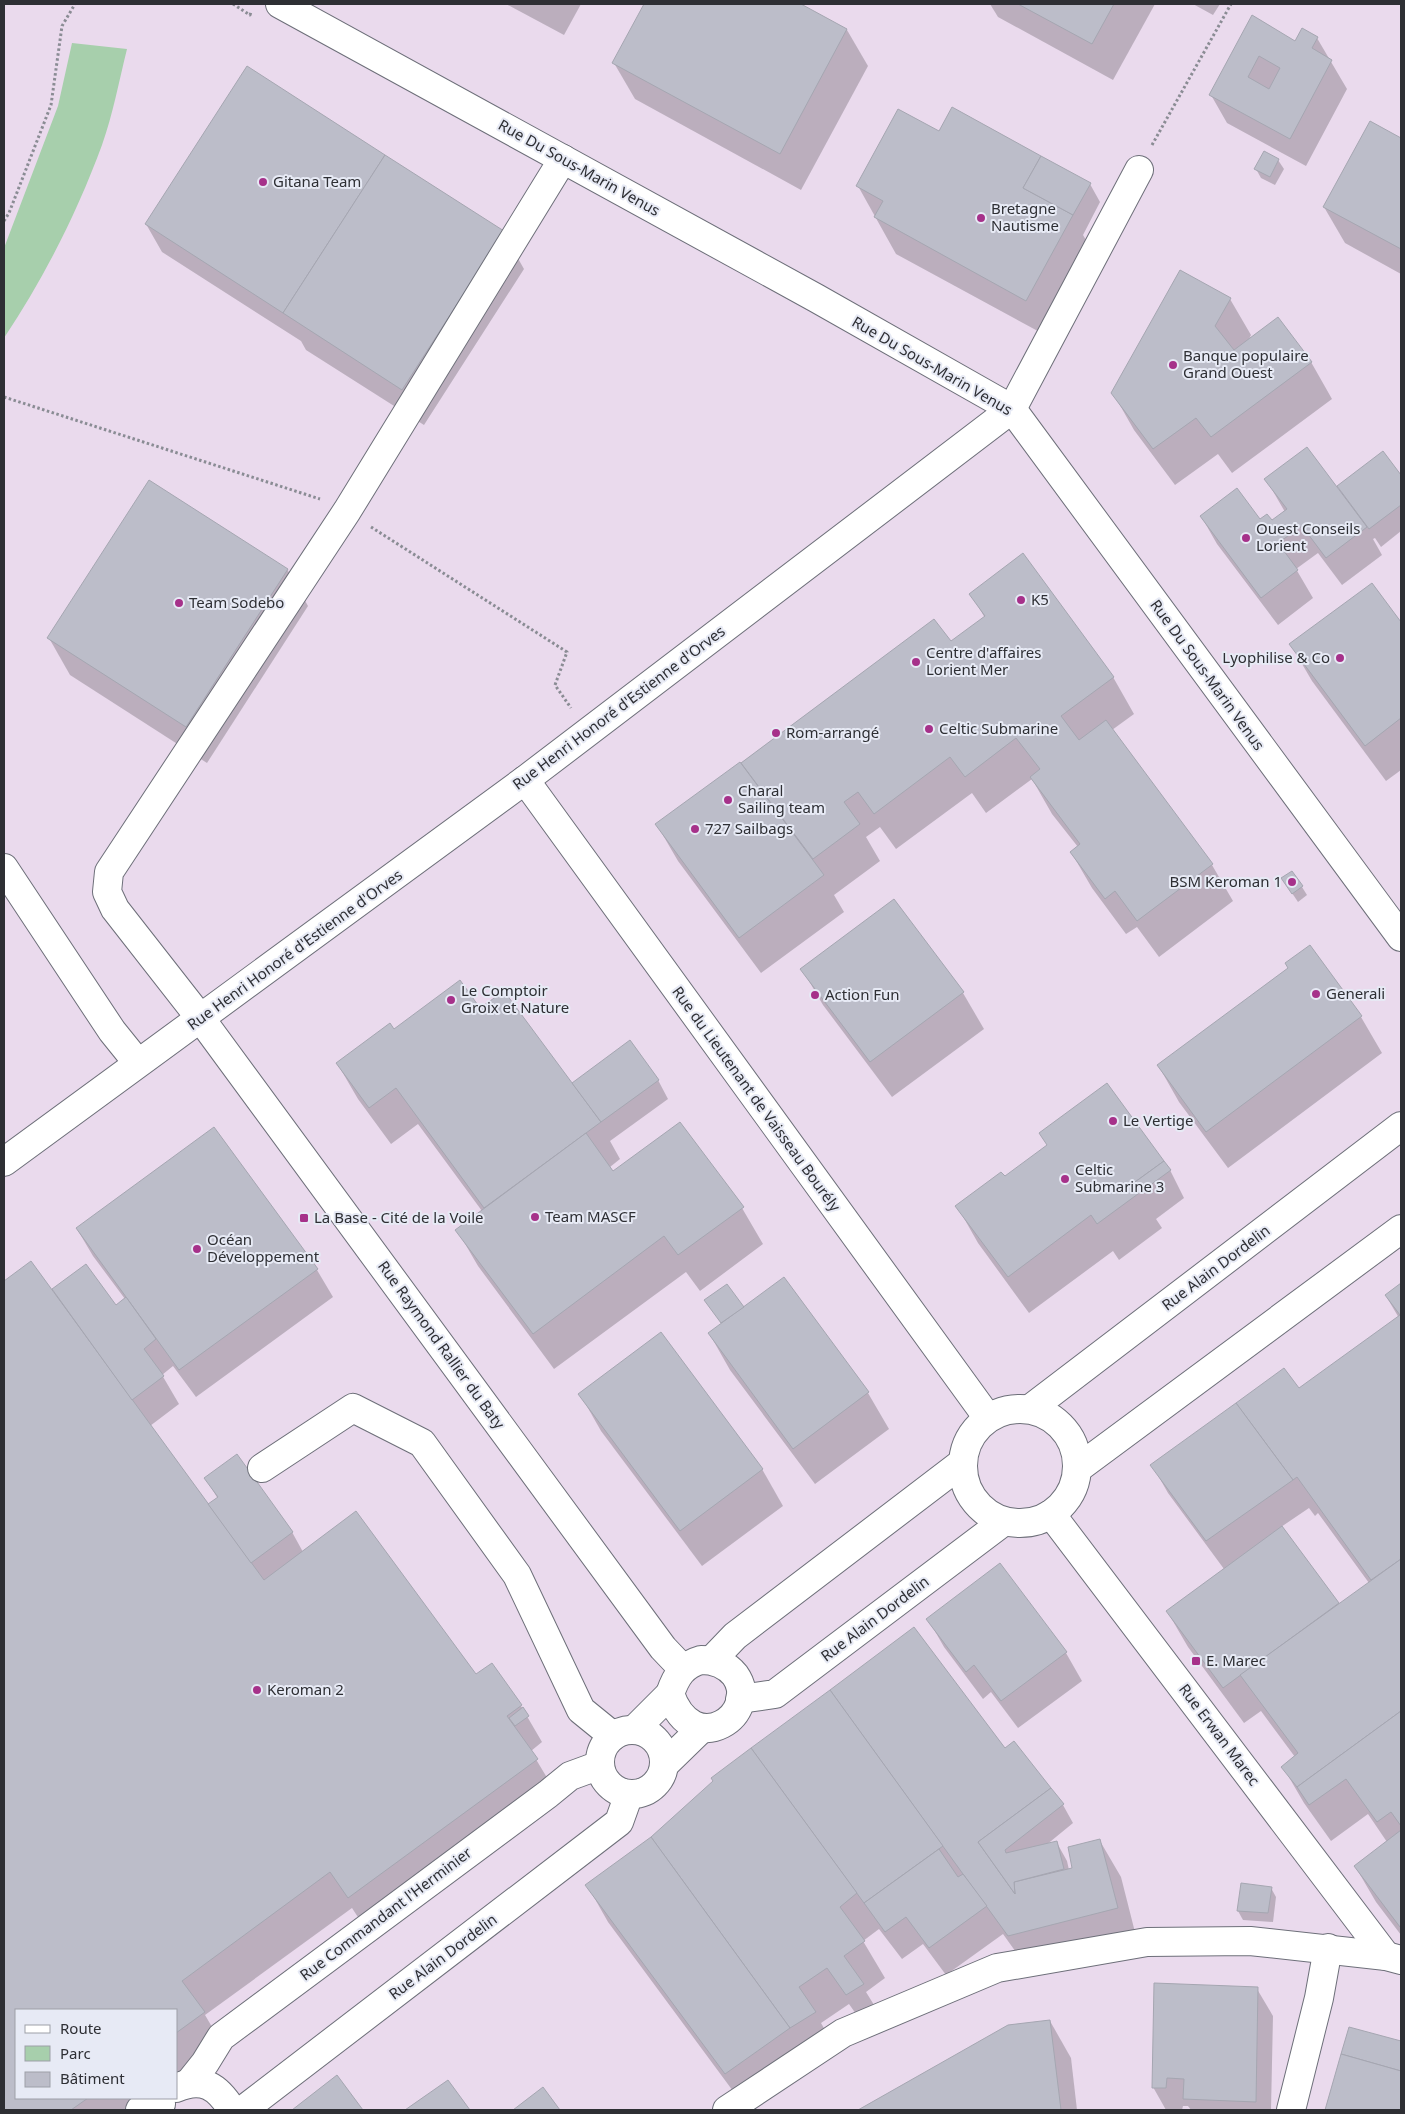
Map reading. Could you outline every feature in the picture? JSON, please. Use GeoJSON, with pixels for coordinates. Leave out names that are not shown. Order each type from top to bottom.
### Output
{"type":"FeatureCollection","features":[{"type":"Feature","properties":{"kind":"street","name":"Rue Du Sous-Marin Venus"},"geometry":{"type":"LineString","coordinates":[[280,4],[816,298],[1012,409],[1401,937]]}},
{"type":"Feature","properties":{"kind":"street","name":"Rue Raymond Rallier du Baty"},"geometry":{"type":"LineString","coordinates":[[563,159],[347,512],[109,872],[107,892],[115,910],[202,1018],[662,1648],[683,1669]]}},
{"type":"Feature","properties":{"kind":"street","name":"Rue Henri Honoré d'Estienne d'Orves"},"geometry":{"type":"LineString","coordinates":[[4,1162],[137,1062],[202,1018],[525,780],[1012,409],[1139,170]]}},
{"type":"Feature","properties":{"kind":"street","name":"Rue du Lieutenant de Vaisseau Bourély"},"geometry":{"type":"LineString","coordinates":[[525,780],[988,1418]]}},
{"type":"Feature","properties":{"kind":"street"},"geometry":{"type":"LineString","coordinates":[[4,868],[112,1031],[137,1062]]}},
{"type":"Feature","properties":{"kind":"street","name":"Rue Alain Dordelin"},"geometry":{"type":"LineString","coordinates":[[1030,1409],[1401,1126]]}},
{"type":"Feature","properties":{"kind":"street"},"geometry":{"type":"LineString","coordinates":[[1077,1469],[1401,1229]]}},
{"type":"Feature","properties":{"kind":"street"},"geometry":{"type":"LineString","coordinates":[[262,1468],[353,1408],[422,1443],[517,1575],[581,1710],[623,1733],[644,1732],[653,1738],[662,1750],[664,1765],[662,1775],[657,1783],[649,1790],[640,1794],[618,1791],[609,1785],[603,1776],[600,1765],[601,1754],[605,1744],[623,1733],[670,1694],[677,1676],[692,1663],[701,1660],[712,1660],[731,1670],[737,1678],[740,1699],[737,1709],[731,1718],[722,1724],[702,1728],[664,1765]]}},
{"type":"Feature","properties":{"kind":"street"},"geometry":{"type":"LineString","coordinates":[[1030,1409],[1046,1415],[1059,1424],[1070,1438],[1076,1453],[1077,1469],[1073,1487],[1065,1502],[1051,1514],[1036,1522],[1019,1524],[1003,1522],[986,1513],[972,1499],[964,1482],[962,1463],[965,1445],[975,1430],[988,1418],[1008,1410],[1030,1409]]}},
{"type":"Feature","properties":{"kind":"street"},"geometry":{"type":"LineString","coordinates":[[712,1660],[735,1636],[962,1463]]}},
{"type":"Feature","properties":{"kind":"street","name":"Rue Erwan Marec"},"geometry":{"type":"LineString","coordinates":[[1051,1514],[1394,1958]]}},
{"type":"Feature","properties":{"kind":"street","name":"Rue Alain Dordelin"},"geometry":{"type":"LineString","coordinates":[[740,1699],[775,1694],[1003,1522]]}},
{"type":"Feature","properties":{"kind":"street"},"geometry":{"type":"LineString","coordinates":[[670,1694],[678,1713],[684,1720],[702,1728]]}},
{"type":"Feature","properties":{"kind":"street","name":"Rue Commandant l'Herminier"},"geometry":{"type":"LineString","coordinates":[[178,2087],[205,2062],[221,2037],[570,1776],[600,1765]]}},
{"type":"Feature","properties":{"kind":"street","name":"Rue Alain Dordelin"},"geometry":{"type":"LineString","coordinates":[[243,2110],[619,1822],[629,1794]]}},
{"type":"Feature","properties":{"kind":"street"},"geometry":{"type":"LineString","coordinates":[[727,2110],[843,2033],[997,1968],[1147,1942],[1250,1941],[1328,1948],[1394,1958]]}},
{"type":"Feature","properties":{"kind":"street"},"geometry":{"type":"LineString","coordinates":[[1291,2110],[1319,1998],[1328,1948]]}},
{"type":"Feature","properties":{"kind":"street"},"geometry":{"type":"LineString","coordinates":[[178,2093],[201,2083],[212,2086],[232,2110]]}},
{"type":"Feature","properties":{"kind":"path"},"geometry":{"type":"LineString","coordinates":[[4,221],[9,213],[51,105],[62,26],[76,4]]}},
{"type":"Feature","properties":{"kind":"path"},"geometry":{"type":"LineString","coordinates":[[233,4],[250,14],[254,9]]}},
{"type":"Feature","properties":{"kind":"path"},"geometry":{"type":"LineString","coordinates":[[1139,170],[1231,4]]}},
{"type":"Feature","properties":{"kind":"shaded area"},"geometry":{"type":"Polygon","coordinates":[[[4,4],[1401,4],[1401,2110],[4,2110],[4,4]]]}},
{"type":"Feature","properties":{"kind":"green space"},"geometry":{"type":"Polygon","coordinates":[[[72,43],[127,49],[106,133],[82,195],[59,245],[33,292],[4,338],[4,248],[58,106],[72,43]]]}},
{"type":"Feature","properties":{"kind":"building"},"geometry":{"type":"Polygon","coordinates":[[[644,4],[801,4],[847,29],[780,154],[612,63],[644,4]]]}},
{"type":"Feature","properties":{"kind":"building"},"geometry":{"type":"Polygon","coordinates":[[[1018,4],[1114,4],[1092,44],[1018,4]]]}},
{"type":"Feature","properties":{"kind":"building"},"geometry":{"type":"Polygon","coordinates":[[[1252,15],[1295,41],[1302,28],[1318,37],[1312,48],[1332,60],[1290,139],[1209,95],[1252,15]],[[1259,56],[1248,77],[1269,89],[1280,68],[1259,56]]]}},
{"type":"Feature","properties":{"kind":"building"},"geometry":{"type":"Polygon","coordinates":[[[247,66],[385,155],[283,313],[145,224],[247,66]]]}},
{"type":"Feature","properties":{"kind":"building"},"geometry":{"type":"Polygon","coordinates":[[[952,107],[1041,156],[1023,188],[1073,215],[1026,301],[874,217],[883,201],[856,186],[898,109],[939,131],[952,107]]]}},
{"type":"Feature","properties":{"kind":"building"},"geometry":{"type":"Polygon","coordinates":[[[1370,121],[1401,138],[1401,249],[1323,207],[1370,121]]]}},
{"type":"Feature","properties":{"kind":"building"},"geometry":{"type":"Polygon","coordinates":[[[1264,151],[1279,159],[1270,177],[1254,169],[1264,151]]]}},
{"type":"Feature","properties":{"kind":"building"},"geometry":{"type":"Polygon","coordinates":[[[385,155],[504,231],[402,390],[283,313],[385,155]]]}},
{"type":"Feature","properties":{"kind":"building"},"geometry":{"type":"Polygon","coordinates":[[[1041,156],[1091,183],[1073,215],[1023,188],[1041,156]]]}},
{"type":"Feature","properties":{"kind":"building"},"geometry":{"type":"Polygon","coordinates":[[[1180,270],[1231,298],[1215,326],[1234,350],[1278,317],[1312,362],[1211,437],[1196,418],[1153,449],[1111,393],[1180,270]]]}},
{"type":"Feature","properties":{"kind":"building"},"geometry":{"type":"Polygon","coordinates":[[[1307,447],[1367,527],[1326,558],[1302,526],[1278,543],[1298,570],[1261,598],[1200,516],[1237,488],[1260,519],[1267,514],[1272,520],[1287,509],[1264,479],[1307,447]]]}},
{"type":"Feature","properties":{"kind":"building"},"geometry":{"type":"Polygon","coordinates":[[[1383,451],[1401,475],[1401,505],[1369,529],[1337,486],[1383,451]]]}},
{"type":"Feature","properties":{"kind":"building"},"geometry":{"type":"Polygon","coordinates":[[[149,480],[288,569],[186,727],[47,638],[149,480]]]}},
{"type":"Feature","properties":{"kind":"building","name":"Celtic Submarine"},"geometry":{"type":"Polygon","coordinates":[[[1023,553],[1114,677],[1061,716],[1079,740],[1106,720],[1213,864],[1137,921],[1115,891],[1105,899],[1070,852],[1080,844],[1030,777],[1040,769],[1016,738],[965,777],[950,757],[874,814],[858,792],[844,802],[860,824],[813,859],[741,763],[934,619],[951,641],[985,616],[969,594],[1023,553]]]}},
{"type":"Feature","properties":{"kind":"building"},"geometry":{"type":"Polygon","coordinates":[[[1372,583],[1401,622],[1401,718],[1365,746],[1289,644],[1372,583]]]}},
{"type":"Feature","properties":{"kind":"building"},"geometry":{"type":"Polygon","coordinates":[[[740,762],[824,875],[739,938],[655,824],[740,762]]]}},
{"type":"Feature","properties":{"kind":"building","name":"BSM Keroman 1"},"geometry":{"type":"Polygon","coordinates":[[[1292,871],[1303,886],[1292,894],[1281,878],[1292,871]]]}},
{"type":"Feature","properties":{"kind":"building"},"geometry":{"type":"Polygon","coordinates":[[[894,899],[964,992],[870,1062],[800,969],[894,899]]]}},
{"type":"Feature","properties":{"kind":"building"},"geometry":{"type":"Polygon","coordinates":[[[1310,945],[1362,1016],[1206,1132],[1157,1065],[1288,968],[1285,963],[1310,945]]]}},
{"type":"Feature","properties":{"kind":"building"},"geometry":{"type":"Polygon","coordinates":[[[460,980],[480,1008],[504,991],[601,1122],[484,1208],[396,1088],[369,1108],[336,1063],[390,1023],[394,1029],[460,980]]]}},
{"type":"Feature","properties":{"kind":"building"},"geometry":{"type":"Polygon","coordinates":[[[630,1040],[659,1080],[601,1122],[572,1083],[630,1040]]]}},
{"type":"Feature","properties":{"kind":"building","name":"Celtic Submarine 3"},"geometry":{"type":"Polygon","coordinates":[[[1107,1083],[1164,1161],[1135,1182],[1142,1191],[1097,1224],[1091,1215],[1008,1277],[955,1206],[1001,1172],[1005,1176],[1047,1145],[1039,1133],[1107,1083]]]}},
{"type":"Feature","properties":{"kind":"building"},"geometry":{"type":"Polygon","coordinates":[[[680,1122],[744,1207],[678,1255],[664,1236],[533,1334],[455,1230],[586,1133],[613,1171],[680,1122]]]}},
{"type":"Feature","properties":{"kind":"building","name":"Océan Développement"},"geometry":{"type":"Polygon","coordinates":[[[214,1127],[318,1269],[179,1370],[76,1228],[214,1127]]]}},
{"type":"Feature","properties":{"kind":"building"},"geometry":{"type":"Polygon","coordinates":[[[1164,1161],[1171,1170],[1142,1191],[1135,1182],[1164,1161]]]}},
{"type":"Feature","properties":{"kind":"building","name":"Keroman 2"},"geometry":{"type":"Polygon","coordinates":[[[31,1261],[264,1580],[356,1511],[476,1674],[492,1663],[522,1705],[507,1716],[538,1759],[348,1898],[330,1872],[182,1981],[205,2012],[178,2032],[178,2009],[15,2009],[15,2099],[87,2099],[71,2110],[4,2110],[4,1281],[31,1261]]]}},
{"type":"Feature","properties":{"kind":"building"},"geometry":{"type":"Polygon","coordinates":[[[86,1264],[116,1305],[126,1297],[156,1339],[144,1349],[164,1376],[132,1400],[52,1289],[86,1264]]]}},
{"type":"Feature","properties":{"kind":"building"},"geometry":{"type":"Polygon","coordinates":[[[784,1277],[869,1392],[793,1449],[708,1333],[784,1277]]]}},
{"type":"Feature","properties":{"kind":"building"},"geometry":{"type":"Polygon","coordinates":[[[1401,1283],[1401,1559],[1371,1580],[1297,1477],[1293,1480],[1236,1403],[1284,1368],[1299,1388],[1400,1315],[1385,1295],[1401,1283]]]}},
{"type":"Feature","properties":{"kind":"building"},"geometry":{"type":"Polygon","coordinates":[[[727,1284],[744,1307],[721,1323],[704,1300],[727,1284]]]}},
{"type":"Feature","properties":{"kind":"building"},"geometry":{"type":"Polygon","coordinates":[[[661,1332],[763,1469],[680,1531],[578,1394],[661,1332]]]}},
{"type":"Feature","properties":{"kind":"building"},"geometry":{"type":"Polygon","coordinates":[[[1236,1403],[1293,1480],[1206,1541],[1150,1465],[1236,1403]]]}},
{"type":"Feature","properties":{"kind":"building"},"geometry":{"type":"Polygon","coordinates":[[[237,1454],[293,1532],[251,1563],[208,1504],[218,1497],[204,1478],[237,1454]]]}},
{"type":"Feature","properties":{"kind":"building"},"geometry":{"type":"Polygon","coordinates":[[[1282,1526],[1339,1603],[1223,1688],[1166,1611],[1282,1526]]]}},
{"type":"Feature","properties":{"kind":"building"},"geometry":{"type":"Polygon","coordinates":[[[1401,1559],[1401,1711],[1297,1787],[1281,1767],[1298,1753],[1240,1675],[1401,1559]]]}},
{"type":"Feature","properties":{"kind":"building"},"geometry":{"type":"Polygon","coordinates":[[[1000,1563],[1067,1652],[1001,1701],[974,1665],[966,1672],[926,1619],[1000,1563]]]}},
{"type":"Feature","properties":{"kind":"building"},"geometry":{"type":"Polygon","coordinates":[[[914,1627],[1005,1748],[1014,1741],[1051,1788],[978,1842],[1015,1894],[1014,1882],[1072,1868],[1068,1847],[1100,1839],[1118,1908],[1008,1936],[830,1690],[914,1627]]]}},
{"type":"Feature","properties":{"kind":"building"},"geometry":{"type":"Polygon","coordinates":[[[830,1690],[943,1846],[864,1903],[751,1748],[830,1690]]]}},
{"type":"Feature","properties":{"kind":"building"},"geometry":{"type":"Polygon","coordinates":[[[523,1707],[529,1716],[515,1726],[509,1718],[523,1707]]]}},
{"type":"Feature","properties":{"kind":"building"},"geometry":{"type":"Polygon","coordinates":[[[1401,1711],[1401,1826],[1391,1812],[1377,1822],[1346,1779],[1309,1805],[1297,1787],[1401,1711]]]}},
{"type":"Feature","properties":{"kind":"building"},"geometry":{"type":"Polygon","coordinates":[[[751,1748],[857,1893],[840,1907],[865,1941],[844,1956],[864,1984],[846,1995],[827,1968],[799,1987],[816,2012],[790,2028],[651,1837],[713,1781],[711,1778],[751,1748]]]}},
{"type":"Feature","properties":{"kind":"building"},"geometry":{"type":"Polygon","coordinates":[[[1051,1788],[1064,1804],[1005,1850],[1006,1853],[1057,1841],[1064,1869],[1014,1882],[1015,1894],[978,1842],[1051,1788]]]}},
{"type":"Feature","properties":{"kind":"building"},"geometry":{"type":"Polygon","coordinates":[[[1401,1830],[1401,1926],[1400,1927],[1354,1866],[1401,1830]]]}},
{"type":"Feature","properties":{"kind":"building"},"geometry":{"type":"Polygon","coordinates":[[[651,1837],[790,2028],[725,2074],[585,1885],[651,1837]]]}},
{"type":"Feature","properties":{"kind":"building"},"geometry":{"type":"Polygon","coordinates":[[[939,1849],[958,1877],[963,1874],[987,1906],[929,1948],[906,1917],[885,1932],[864,1903],[939,1849]]]}},
{"type":"Feature","properties":{"kind":"building"},"geometry":{"type":"Polygon","coordinates":[[[1241,1883],[1272,1887],[1268,1913],[1237,1911],[1241,1883]]]}},
{"type":"Feature","properties":{"kind":"building"},"geometry":{"type":"Polygon","coordinates":[[[1154,1983],[1258,1987],[1256,2102],[1183,2099],[1184,2079],[1167,2078],[1166,2088],[1152,2088],[1154,1983]]]}},
{"type":"Feature","properties":{"kind":"building"},"geometry":{"type":"Polygon","coordinates":[[[1050,2020],[1061,2110],[858,2110],[1008,2025],[1050,2020]]]}},
{"type":"Feature","properties":{"kind":"building"},"geometry":{"type":"Polygon","coordinates":[[[1349,2027],[1401,2041],[1401,2071],[1341,2054],[1349,2027]]]}},
{"type":"Feature","properties":{"kind":"building"},"geometry":{"type":"Polygon","coordinates":[[[1341,2054],[1401,2071],[1401,2110],[1325,2110],[1341,2054]]]}},
{"type":"Feature","properties":{"kind":"building"},"geometry":{"type":"Polygon","coordinates":[[[337,2075],[363,2110],[292,2110],[337,2075]]]}},
{"type":"Feature","properties":{"kind":"building"},"geometry":{"type":"Polygon","coordinates":[[[448,2080],[470,2110],[405,2110],[448,2080]]]}},
{"type":"Feature","properties":{"kind":"building"},"geometry":{"type":"Polygon","coordinates":[[[543,2087],[560,2110],[513,2110],[543,2087]]]}},
{"type":"Feature","properties":{"kind":"place","name":"Gitana Team"},"geometry":{"type":"Point","coordinates":[263,182]}},
{"type":"Feature","properties":{"kind":"place","name":"Bretagne Nautisme"},"geometry":{"type":"Point","coordinates":[981,218]}},
{"type":"Feature","properties":{"kind":"place","name":"Banque populaire Grand Ouest"},"geometry":{"type":"Point","coordinates":[1173,365]}},
{"type":"Feature","properties":{"kind":"place","name":"Ouest Conseils Lorient"},"geometry":{"type":"Point","coordinates":[1246,538]}},
{"type":"Feature","properties":{"kind":"place","name":"K5"},"geometry":{"type":"Point","coordinates":[1021,600]}},
{"type":"Feature","properties":{"kind":"place","name":"Team Sodebo"},"geometry":{"type":"Point","coordinates":[179,603]}},
{"type":"Feature","properties":{"kind":"place","name":"Lyophilise & Co"},"geometry":{"type":"Point","coordinates":[1340,658]}},
{"type":"Feature","properties":{"kind":"place","name":"Centre d'affaires Lorient Mer"},"geometry":{"type":"Point","coordinates":[916,662]}},
{"type":"Feature","properties":{"kind":"place","name":"Celtic Submarine"},"geometry":{"type":"Point","coordinates":[929,729]}},
{"type":"Feature","properties":{"kind":"place","name":"Rom-arrangé"},"geometry":{"type":"Point","coordinates":[776,733]}},
{"type":"Feature","properties":{"kind":"place","name":"Charal Sailing team"},"geometry":{"type":"Point","coordinates":[728,800]}},
{"type":"Feature","properties":{"kind":"place","name":"727 Sailbags"},"geometry":{"type":"Point","coordinates":[695,829]}},
{"type":"Feature","properties":{"kind":"place","name":"BSM Keroman 1"},"geometry":{"type":"Point","coordinates":[1292,882]}},
{"type":"Feature","properties":{"kind":"place","name":"Generali"},"geometry":{"type":"Point","coordinates":[1316,994]}},
{"type":"Feature","properties":{"kind":"place","name":"Action Fun"},"geometry":{"type":"Point","coordinates":[815,995]}},
{"type":"Feature","properties":{"kind":"place","name":"Le Comptoir Groix et Nature"},"geometry":{"type":"Point","coordinates":[451,1000]}},
{"type":"Feature","properties":{"kind":"place","name":"Le Vertige"},"geometry":{"type":"Point","coordinates":[1113,1121]}},
{"type":"Feature","properties":{"kind":"place","name":"Celtic Submarine 3"},"geometry":{"type":"Point","coordinates":[1065,1179]}},
{"type":"Feature","properties":{"kind":"place","name":"Team MASCF"},"geometry":{"type":"Point","coordinates":[535,1217]}},
{"type":"Feature","properties":{"kind":"place","name":"La Base - Cité de la Voile"},"geometry":{"type":"Point","coordinates":[304,1218]}},
{"type":"Feature","properties":{"kind":"place","name":"Océan Développement"},"geometry":{"type":"Point","coordinates":[197,1249]}},
{"type":"Feature","properties":{"kind":"place","name":"E. Marec"},"geometry":{"type":"Point","coordinates":[1196,1661]}},
{"type":"Feature","properties":{"kind":"place","name":"Keroman 2"},"geometry":{"type":"Point","coordinates":[257,1690]}}]}
